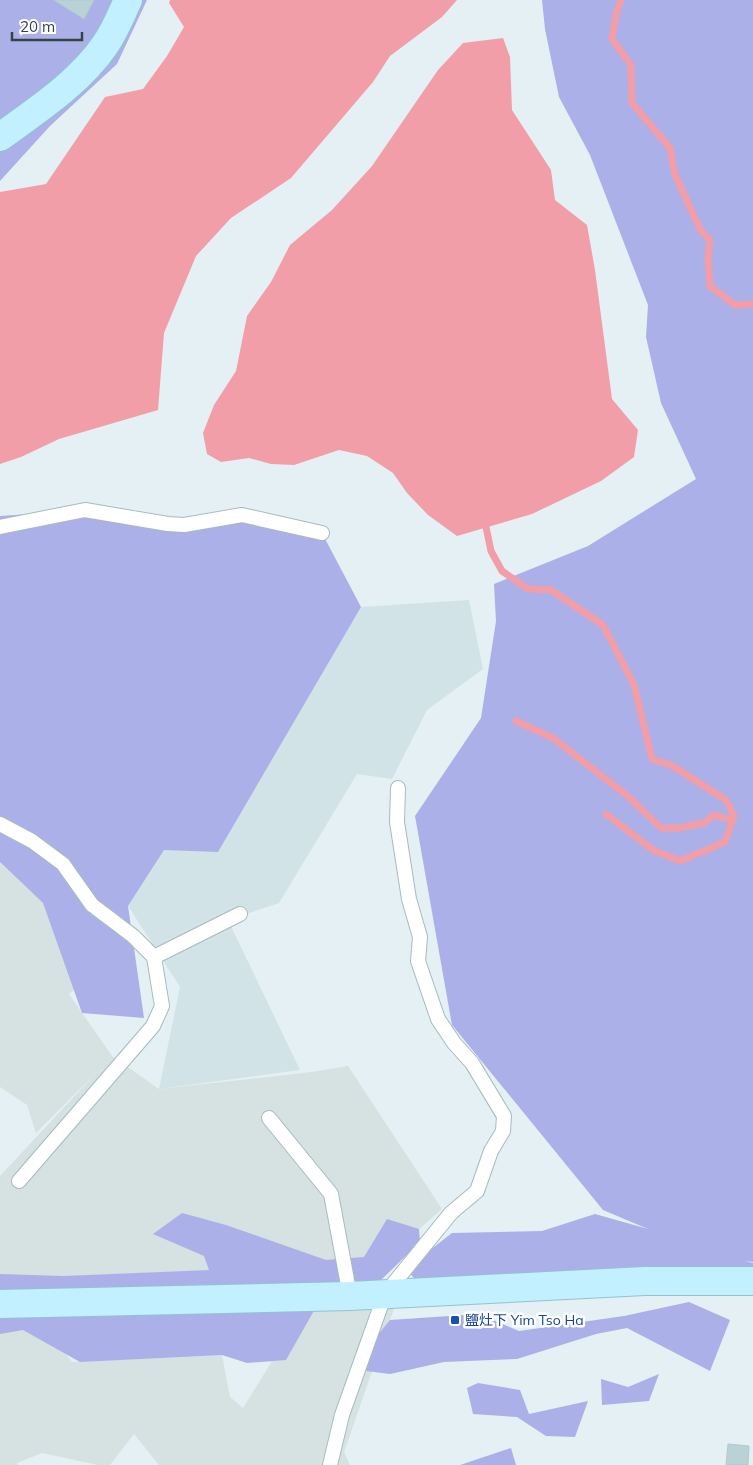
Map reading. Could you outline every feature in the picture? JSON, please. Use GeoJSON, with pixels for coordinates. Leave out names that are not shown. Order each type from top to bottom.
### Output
{"type":"FeatureCollection","features":[{"type":"Feature","properties":{"kind":"main road"},"geometry":{"type":"LineString","coordinates":[[0,137],[89,66],[112,34],[128,0]]}},
{"type":"Feature","properties":{"kind":"main road"},"geometry":{"type":"LineString","coordinates":[[0,1304],[350,1296],[645,1281],[753,1281]]}},
{"type":"Feature","properties":{"kind":"lane"},"geometry":{"type":"LineString","coordinates":[[0,527],[85,510],[184,526],[242,515],[322,533]]}},
{"type":"Feature","properties":{"kind":"lane"},"geometry":{"type":"LineString","coordinates":[[330,1465],[342,1415],[386,1294],[451,1213],[477,1190],[491,1151],[503,1131],[504,1116],[472,1064],[454,1043],[438,1019],[418,961],[420,937],[409,898],[397,822],[398,788]]}},
{"type":"Feature","properties":{"kind":"lane"},"geometry":{"type":"LineString","coordinates":[[0,824],[32,841],[63,864],[92,905],[132,936],[154,957],[162,1006],[153,1026],[19,1181]]}},
{"type":"Feature","properties":{"kind":"lane"},"geometry":{"type":"LineString","coordinates":[[154,957],[240,914]]}},
{"type":"Feature","properties":{"kind":"lane"},"geometry":{"type":"LineString","coordinates":[[269,1118],[331,1194],[350,1296]]}},
{"type":"Feature","properties":{"kind":"shaded area"},"geometry":{"type":"Polygon","coordinates":[[[0,0],[147,0],[117,64],[50,126],[0,181],[0,0]]]}},
{"type":"Feature","properties":{"kind":"shaded area"},"geometry":{"type":"Polygon","coordinates":[[[170,0],[457,0],[442,17],[390,56],[373,82],[291,178],[231,218],[196,256],[164,333],[158,410],[59,439],[21,457],[0,464],[0,192],[46,184],[105,97],[143,89],[167,56],[184,27],[169,3],[170,0]]]}},
{"type":"Feature","properties":{"kind":"shaded area"},"geometry":{"type":"Polygon","coordinates":[[[542,0],[753,0],[753,1262],[745,1261],[753,1263],[753,1288],[431,1297],[406,1269],[452,1233],[542,1231],[595,1214],[648,1229],[603,1210],[452,1025],[415,816],[481,718],[496,621],[494,584],[588,546],[696,479],[661,403],[646,337],[648,305],[590,155],[559,97],[545,29],[542,0]]]}},
{"type":"Feature","properties":{"kind":"shaded area"},"geometry":{"type":"Polygon","coordinates":[[[503,38],[510,57],[512,110],[551,170],[555,200],[587,225],[595,270],[612,399],[638,430],[634,457],[601,481],[532,514],[457,536],[428,515],[407,493],[393,473],[367,456],[339,450],[294,465],[271,464],[249,458],[221,462],[207,454],[203,433],[214,405],[236,371],[247,316],[271,282],[290,245],[332,210],[372,166],[438,70],[463,43],[503,38]]]}},
{"type":"Feature","properties":{"kind":"shaded area"},"geometry":{"type":"Polygon","coordinates":[[[85,510],[184,525],[254,518],[322,533],[361,607],[218,852],[164,850],[128,906],[144,1018],[82,1013],[43,903],[0,862],[0,516],[85,510]]]}},
{"type":"Feature","properties":{"kind":"shaded area"},"geometry":{"type":"Polygon","coordinates":[[[469,600],[483,669],[427,710],[392,779],[357,774],[279,903],[228,920],[300,1070],[159,1089],[180,987],[128,906],[164,850],[319,673],[361,607],[469,600]]]}},
{"type":"Feature","properties":{"kind":"shaded area"},"geometry":{"type":"Polygon","coordinates":[[[0,862],[43,903],[118,957],[69,994],[112,1056],[159,1089],[312,1072],[348,1066],[442,1209],[381,1263],[0,1279],[0,1176],[96,1073],[36,1133],[27,1105],[0,1087],[0,862]]]}},
{"type":"Feature","properties":{"kind":"shaded area"},"geometry":{"type":"Polygon","coordinates":[[[182,1213],[226,1225],[326,1260],[364,1257],[387,1219],[419,1229],[420,1242],[380,1281],[316,1307],[286,1360],[247,1363],[222,1355],[80,1362],[23,1330],[0,1334],[0,1274],[63,1276],[209,1270],[204,1256],[153,1234],[182,1213]]]}},
{"type":"Feature","properties":{"kind":"shaded area"},"geometry":{"type":"Polygon","coordinates":[[[397,1300],[344,1452],[350,1465],[159,1465],[134,1434],[110,1465],[98,1465],[42,1453],[17,1463],[18,1465],[0,1465],[0,1321],[41,1320],[72,1362],[222,1355],[230,1397],[243,1408],[305,1308],[397,1300]]]}},
{"type":"Feature","properties":{"kind":"shaded area"},"geometry":{"type":"Polygon","coordinates":[[[689,1302],[730,1320],[710,1371],[627,1328],[596,1334],[517,1359],[444,1362],[390,1374],[350,1369],[390,1320],[479,1314],[519,1331],[624,1316],[689,1302]]]}},
{"type":"Feature","properties":{"kind":"shaded area"},"geometry":{"type":"Polygon","coordinates":[[[659,1374],[649,1401],[602,1405],[601,1379],[628,1387],[659,1374]]]}},
{"type":"Feature","properties":{"kind":"shaded area"},"geometry":{"type":"Polygon","coordinates":[[[478,1383],[520,1390],[529,1414],[588,1401],[575,1437],[546,1436],[517,1417],[473,1414],[467,1388],[478,1383]]]}},
{"type":"Feature","properties":{"kind":"shaded area"},"geometry":{"type":"Polygon","coordinates":[[[511,1448],[516,1465],[460,1465],[511,1448]]]}},
{"type":"Feature","properties":{"kind":"building"},"geometry":{"type":"Polygon","coordinates":[[[54,0],[94,0],[84,19],[54,0]]]}},
{"type":"Feature","properties":{"kind":"building"},"geometry":{"type":"Polygon","coordinates":[[[728,1444],[749,1446],[748,1465],[726,1465],[728,1444]]]}},
{"type":"Feature","properties":{"kind":"waterway"},"geometry":{"type":"LineString","coordinates":[[621,0],[616,14],[612,39],[631,65],[632,103],[670,148],[675,175],[701,231],[710,240],[708,259],[710,286],[735,305],[753,304]]}},
{"type":"Feature","properties":{"kind":"waterway"},"geometry":{"type":"LineString","coordinates":[[486,527],[491,551],[502,571],[528,589],[551,590],[603,625],[634,685],[652,759],[671,765],[726,800],[734,816],[725,842],[680,861],[653,850],[606,814]]}},
{"type":"Feature","properties":{"kind":"waterway"},"geometry":{"type":"LineString","coordinates":[[516,721],[553,738],[630,798],[661,828],[679,828],[704,823],[714,815],[732,820]]}},
{"type":"Feature","properties":{"kind":"place","name":"鹽灶下 Yim Tso Ha"},"geometry":{"type":"Point","coordinates":[455,1320]}}]}
